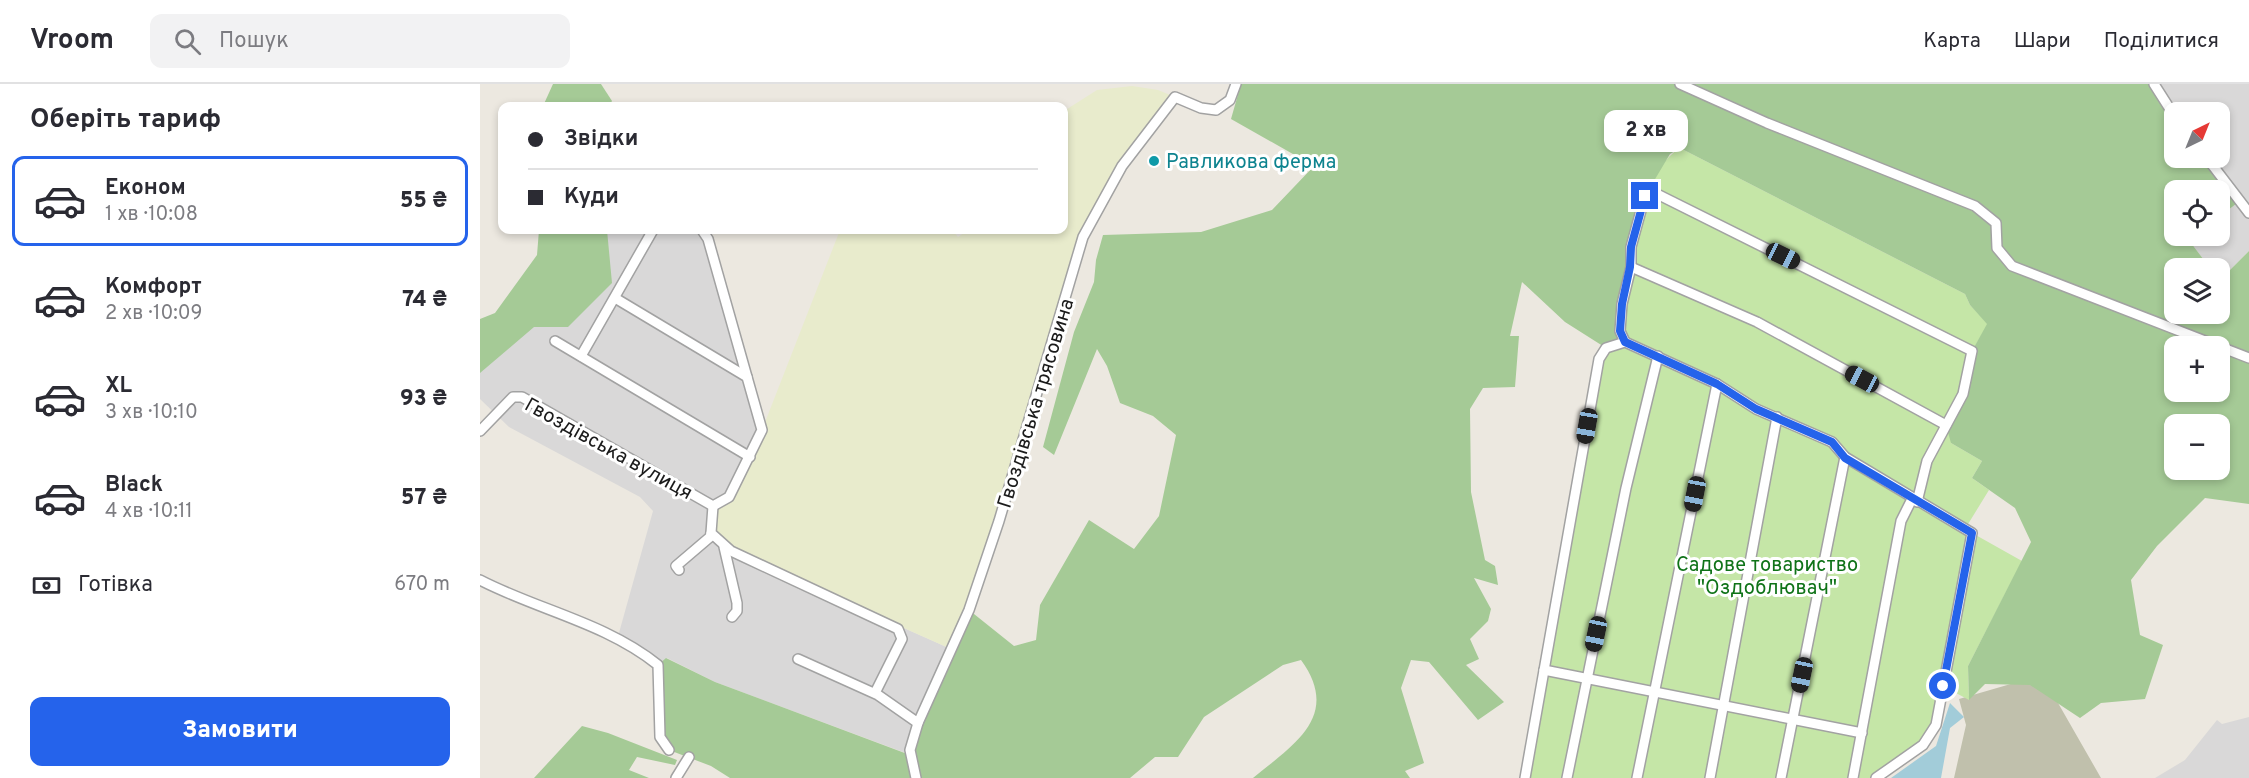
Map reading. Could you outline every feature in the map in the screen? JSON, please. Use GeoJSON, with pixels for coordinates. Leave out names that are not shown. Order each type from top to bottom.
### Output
{"type":"FeatureCollection","features":[{"type":"Feature","properties":{"kind":"street","name":"Гвоздівська трясовина"},"geometry":{"type":"LineString","coordinates":[[916,778],[910,750],[918,723],[969,610],[995,532],[1083,237],[1126,161],[1175,97],[1201,108],[1216,110],[1230,100],[1236,84]]}},
{"type":"Feature","properties":{"kind":"street"},"geometry":{"type":"LineString","coordinates":[[1680,84],[1767,123],[1974,206],[1996,223],[1997,248],[2012,266],[2249,358]]}},
{"type":"Feature","properties":{"kind":"street"},"geometry":{"type":"LineString","coordinates":[[2154,84],[2165,102]]}},
{"type":"Feature","properties":{"kind":"street"},"geometry":{"type":"LineString","coordinates":[[2215,168],[2249,213]]}},
{"type":"Feature","properties":{"kind":"street"},"geometry":{"type":"LineString","coordinates":[[1625,342],[1620,331],[1631,247],[1645,196],[1657,194],[1972,351],[1963,394],[1927,461],[1915,500],[1901,521],[1854,778]]}},
{"type":"Feature","properties":{"kind":"street"},"geometry":{"type":"LineString","coordinates":[[581,356],[651,234]]}},
{"type":"Feature","properties":{"kind":"street"},"geometry":{"type":"LineString","coordinates":[[678,568],[710,537],[714,506],[729,497],[762,430],[705,234]]}},
{"type":"Feature","properties":{"kind":"street"},"geometry":{"type":"LineString","coordinates":[[1630,267],[1757,322],[1946,425]]}},
{"type":"Feature","properties":{"kind":"street"},"geometry":{"type":"LineString","coordinates":[[615,298],[747,377]]}},
{"type":"Feature","properties":{"kind":"street"},"geometry":{"type":"LineString","coordinates":[[555,342],[656,404],[750,457]]}},
{"type":"Feature","properties":{"kind":"street"},"geometry":{"type":"LineString","coordinates":[[1525,778],[1599,359],[1606,348],[1625,342],[1717,384],[1756,409],[1832,442],[1845,458],[1972,533],[1936,725],[1923,745],[1876,778]]}},
{"type":"Feature","properties":{"kind":"street"},"geometry":{"type":"LineString","coordinates":[[1567,778],[1626,488],[1658,356]]}},
{"type":"Feature","properties":{"kind":"street"},"geometry":{"type":"LineString","coordinates":[[1637,778],[1717,384]]}},
{"type":"Feature","properties":{"kind":"street","name":"Гвоздівська вулиця"},"geometry":{"type":"LineString","coordinates":[[480,431],[513,397],[522,397],[714,506]]}},
{"type":"Feature","properties":{"kind":"street"},"geometry":{"type":"LineString","coordinates":[[1710,778],[1726,704],[1777,417]]}},
{"type":"Feature","properties":{"kind":"street"},"geometry":{"type":"LineString","coordinates":[[1781,778],[1845,458]]}},
{"type":"Feature","properties":{"kind":"street"},"geometry":{"type":"LineString","coordinates":[[711,533],[724,547],[897,629],[902,639],[875,693]]}},
{"type":"Feature","properties":{"kind":"street"},"geometry":{"type":"LineString","coordinates":[[724,547],[737,603],[737,611],[732,617]]}},
{"type":"Feature","properties":{"kind":"street"},"geometry":{"type":"LineString","coordinates":[[480,579],[592,626],[642,652],[658,664],[660,737],[669,750]]}},
{"type":"Feature","properties":{"kind":"street"},"geometry":{"type":"LineString","coordinates":[[798,659],[875,693],[918,723]]}},
{"type":"Feature","properties":{"kind":"street"},"geometry":{"type":"LineString","coordinates":[[1544,670],[1587,676],[1862,733]]}},
{"type":"Feature","properties":{"kind":"street"},"geometry":{"type":"LineString","coordinates":[[676,778],[689,757]]}},
{"type":"Feature","properties":{"kind":"shaded area"},"geometry":{"type":"Polygon","coordinates":[[[2154,84],[2249,84],[2249,251],[2230,270],[2230,258],[2202,258],[2193,246],[2230,246],[2230,208],[2240,201],[2230,188],[2230,180],[2224,180],[2215,168],[2230,168],[2230,102],[2168,102],[2154,84]]]}},
{"type":"Feature","properties":{"kind":"shaded area"},"geometry":{"type":"Polygon","coordinates":[[[1132,86],[1158,90],[1175,97],[1129,156],[1083,237],[999,521],[951,649],[731,551],[718,542],[712,521],[713,506],[729,497],[762,430],[838,234],[955,234],[958,237],[962,234],[1068,234],[1068,108],[1097,90],[1132,86]]]}},
{"type":"Feature","properties":{"kind":"shaded area"},"geometry":{"type":"Polygon","coordinates":[[[585,234],[703,234],[762,430],[731,551],[951,649],[911,755],[715,682],[667,658],[658,665],[617,640],[653,511],[640,497],[509,427],[480,399],[480,348],[585,234]]]}},
{"type":"Feature","properties":{"kind":"shaded area"},"geometry":{"type":"Polygon","coordinates":[[[2042,675],[2101,778],[1954,778],[1966,725],[1959,699],[2042,675]]]}},
{"type":"Feature","properties":{"kind":"shaded area"},"geometry":{"type":"Polygon","coordinates":[[[2249,717],[2249,778],[2155,778],[2185,760],[2217,720],[2222,724],[2249,717]]]}},
{"type":"Feature","properties":{"kind":"green space"},"geometry":{"type":"Polygon","coordinates":[[[553,84],[601,84],[612,101],[611,102],[545,102],[553,84]]]}},
{"type":"Feature","properties":{"kind":"green space"},"geometry":{"type":"Polygon","coordinates":[[[1241,84],[2154,84],[2165,102],[2164,168],[2215,168],[2224,180],[2164,180],[2164,246],[2193,246],[2202,258],[2164,258],[2164,324],[2230,324],[2230,270],[2249,251],[2249,504],[2205,498],[2157,546],[2131,580],[2140,635],[2163,645],[2145,699],[2101,703],[2080,718],[2030,685],[1985,684],[1969,700],[1968,666],[2031,542],[2015,508],[1972,478],[1982,461],[1951,443],[1946,425],[1963,394],[1972,351],[1987,324],[1970,305],[1965,294],[1680,148],[1670,154],[1645,196],[1622,304],[1625,342],[1606,348],[1565,322],[1522,282],[1510,336],[1519,336],[1515,387],[1483,388],[1470,409],[1471,492],[1485,560],[1495,566],[1498,585],[1474,578],[1491,609],[1488,621],[1470,639],[1479,659],[1466,665],[1504,702],[1478,720],[1429,662],[1411,660],[1401,688],[1424,763],[1405,771],[1410,778],[1253,778],[1297,741],[1307,728],[1314,713],[1316,697],[1312,680],[1301,660],[1283,665],[1204,717],[1178,757],[1155,757],[1130,778],[730,778],[711,766],[669,750],[660,737],[658,665],[666,658],[715,682],[910,755],[910,750],[969,610],[1014,646],[1036,640],[1040,605],[1089,520],[1134,549],[1159,516],[1176,435],[1153,416],[1120,403],[1107,366],[1097,349],[1054,455],[1043,447],[1074,332],[1094,282],[1096,260],[1103,235],[1201,232],[1272,210],[1314,166],[1231,119],[1241,84]]]}},
{"type":"Feature","properties":{"kind":"green space","name":"Садове товариство \"Оздоблювач\""},"geometry":{"type":"Polygon","coordinates":[[[1680,148],[1965,294],[1970,305],[1988,324],[1972,351],[1951,443],[1982,461],[1972,478],[1989,490],[1965,529],[2022,561],[1968,666],[1969,700],[1943,686],[1936,725],[1923,745],[1876,778],[1525,778],[1599,359],[1622,304],[1646,198],[1654,178],[1665,161],[1680,148]]]}},
{"type":"Feature","properties":{"kind":"green space"},"geometry":{"type":"Polygon","coordinates":[[[2230,188],[2240,201],[2230,208],[2230,188]]]}},
{"type":"Feature","properties":{"kind":"green space"},"geometry":{"type":"Polygon","coordinates":[[[539,234],[607,234],[612,283],[568,327],[534,327],[480,373],[480,319],[495,313],[537,255],[539,234]]]}},
{"type":"Feature","properties":{"kind":"green space"},"geometry":{"type":"Polygon","coordinates":[[[582,726],[608,733],[677,760],[675,765],[637,757],[629,770],[649,778],[534,778],[582,726]]]}},
{"type":"Feature","properties":{"kind":"water"},"geometry":{"type":"Polygon","coordinates":[[[1950,703],[1964,717],[1950,728],[1941,778],[1891,778],[1936,746],[1950,703]]]}},
{"type":"Feature","properties":{"kind":"place","name":"Равликова ферма"},"geometry":{"type":"Point","coordinates":[1154,161]}},
{"type":"Feature","properties":{"kind":"route"},"geometry":{"type":"LineString","coordinates":[[1645,196],[1631,247],[1630,267],[1622,304],[1620,331],[1625,342],[1717,384],[1756,409],[1832,442],[1845,458],[1972,533],[1943,686]]}}]}
